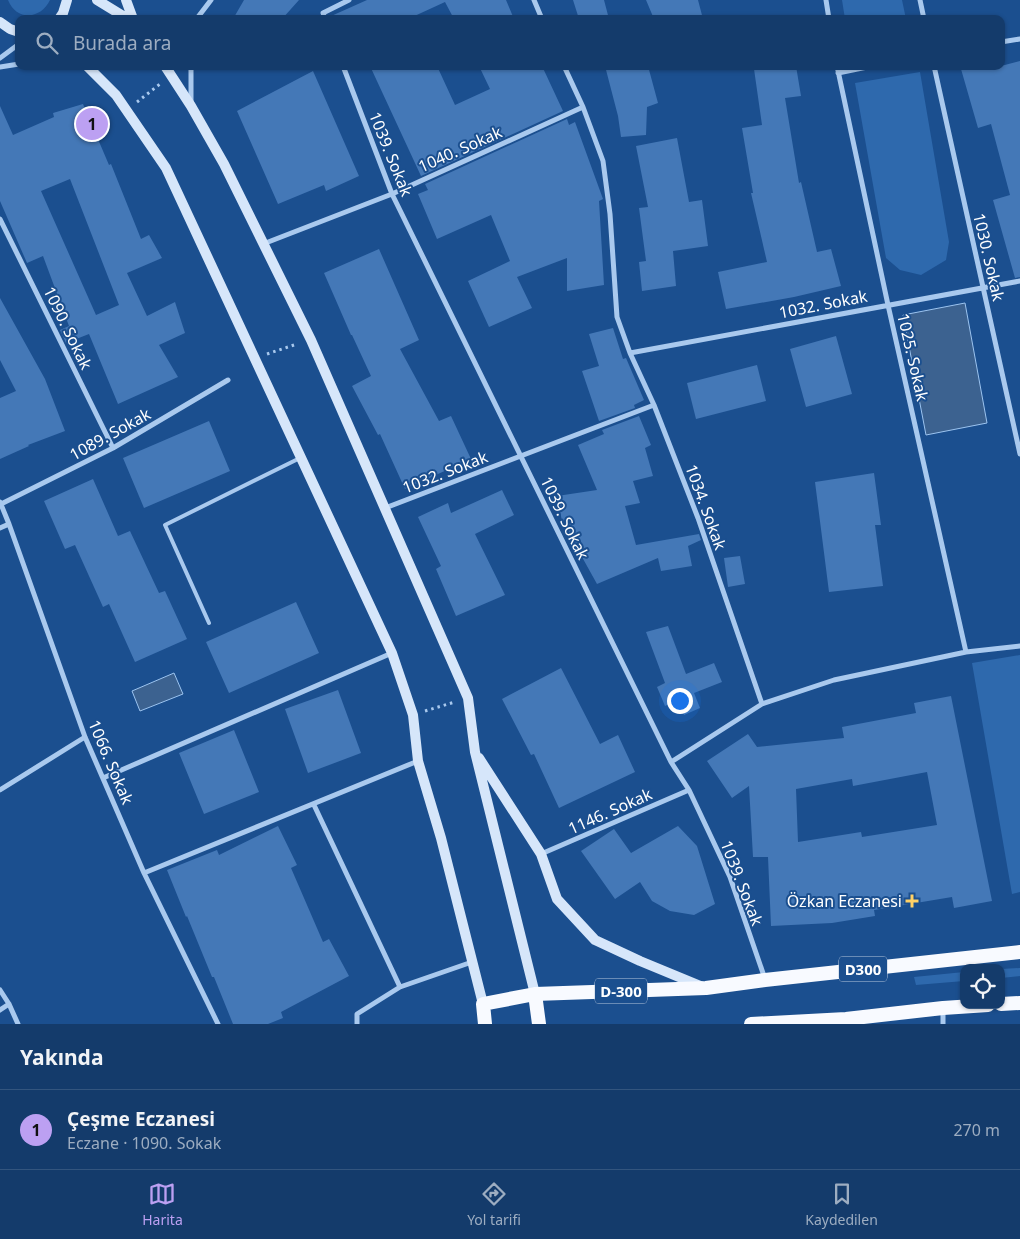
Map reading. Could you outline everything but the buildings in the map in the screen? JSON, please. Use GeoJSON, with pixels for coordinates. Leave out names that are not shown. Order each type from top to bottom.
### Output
{"type":"FeatureCollection","features":[{"type":"Feature","properties":{"kind":"highway","name":"D300"},"geometry":{"type":"LineString","coordinates":[[706,988],[1020,952]]}},
{"type":"Feature","properties":{"kind":"highway","name":"D-300"},"geometry":{"type":"LineString","coordinates":[[482,1004],[535,994],[706,988]]}},
{"type":"Feature","properties":{"kind":"highway"},"geometry":{"type":"LineString","coordinates":[[535,994],[539,1024]]}},
{"type":"Feature","properties":{"kind":"highway"},"geometry":{"type":"LineString","coordinates":[[1005,1004],[1020,1003]]}},
{"type":"Feature","properties":{"kind":"highway"},"geometry":{"type":"LineString","coordinates":[[482,1004],[486,1024]]}},
{"type":"Feature","properties":{"kind":"highway"},"geometry":{"type":"LineString","coordinates":[[751,1024],[846,1021],[960,1007]]}},
{"type":"Feature","properties":{"kind":"main road"},"geometry":{"type":"LineString","coordinates":[[62,15],[67,0]]}},
{"type":"Feature","properties":{"kind":"main road"},"geometry":{"type":"LineString","coordinates":[[97,0],[121,15]]}},
{"type":"Feature","properties":{"kind":"main road"},"geometry":{"type":"LineString","coordinates":[[126,0],[132,15]]}},
{"type":"Feature","properties":{"kind":"main road"},"geometry":{"type":"LineString","coordinates":[[0,23],[15,31]]}},
{"type":"Feature","properties":{"kind":"main road"},"geometry":{"type":"LineString","coordinates":[[89,70],[116,95],[166,168],[392,653],[413,716],[418,762],[441,838],[482,1004]]}},
{"type":"Feature","properties":{"kind":"main road"},"geometry":{"type":"LineString","coordinates":[[168,70],[224,164],[311,340],[468,698],[475,752],[535,994]]}},
{"type":"Feature","properties":{"kind":"main road"},"geometry":{"type":"LineString","coordinates":[[475,752],[541,854],[558,899],[594,940],[706,988]]}},
{"type":"Feature","properties":{"kind":"street"},"geometry":{"type":"LineString","coordinates":[[198,15],[211,0]]}},
{"type":"Feature","properties":{"kind":"street"},"geometry":{"type":"LineString","coordinates":[[326,15],[349,0]]}},
{"type":"Feature","properties":{"kind":"street"},"geometry":{"type":"LineString","coordinates":[[534,0],[540,15]]}},
{"type":"Feature","properties":{"kind":"street"},"geometry":{"type":"LineString","coordinates":[[826,0],[828,15]]}},
{"type":"Feature","properties":{"kind":"street"},"geometry":{"type":"LineString","coordinates":[[920,0],[923,15]]}},
{"type":"Feature","properties":{"kind":"street"},"geometry":{"type":"LineString","coordinates":[[1005,41],[1020,39]]}},
{"type":"Feature","properties":{"kind":"street"},"geometry":{"type":"LineString","coordinates":[[0,58],[15,47]]}},
{"type":"Feature","properties":{"kind":"street"},"geometry":{"type":"LineString","coordinates":[[0,67],[15,65]]}},
{"type":"Feature","properties":{"kind":"street"},"geometry":{"type":"LineString","coordinates":[[191,70],[191,106]]}},
{"type":"Feature","properties":{"kind":"street","name":"1039. Sokak"},"geometry":{"type":"LineString","coordinates":[[345,70],[392,194],[671,762],[688,790],[730,877],[765,980]]}},
{"type":"Feature","properties":{"kind":"street","name":"1034. Sokak"},"geometry":{"type":"LineString","coordinates":[[566,70],[583,107],[603,161],[610,214],[617,317],[698,518],[762,704]]}},
{"type":"Feature","properties":{"kind":"street","name":"1025. Sokak"},"geometry":{"type":"LineString","coordinates":[[838,70],[966,652]]}},
{"type":"Feature","properties":{"kind":"street"},"geometry":{"type":"LineString","coordinates":[[838,73],[853,70]]}},
{"type":"Feature","properties":{"kind":"street","name":"1030. Sokak"},"geometry":{"type":"LineString","coordinates":[[935,70],[1020,454]]}},
{"type":"Feature","properties":{"kind":"street","name":"1040. Sokak"},"geometry":{"type":"LineString","coordinates":[[263,244],[392,194],[583,107]]}},
{"type":"Feature","properties":{"kind":"street","name":"1090. Sokak"},"geometry":{"type":"LineString","coordinates":[[0,219],[113,448]]}},
{"type":"Feature","properties":{"kind":"street","name":"1032. Sokak"},"geometry":{"type":"LineString","coordinates":[[630,353],[1020,280]]}},
{"type":"Feature","properties":{"kind":"street","name":"1089. Sokak"},"geometry":{"type":"LineString","coordinates":[[0,503],[113,448],[228,380]]}},
{"type":"Feature","properties":{"kind":"street","name":"1032. Sokak"},"geometry":{"type":"LineString","coordinates":[[384,508],[654,405]]}},
{"type":"Feature","properties":{"kind":"street","name":"1066. Sokak"},"geometry":{"type":"LineString","coordinates":[[0,503],[85,737],[144,873],[218,1024]]}},
{"type":"Feature","properties":{"kind":"street"},"geometry":{"type":"LineString","coordinates":[[0,528],[9,524]]}},
{"type":"Feature","properties":{"kind":"street"},"geometry":{"type":"LineString","coordinates":[[671,762],[762,704],[834,680],[966,652],[1020,646]]}},
{"type":"Feature","properties":{"kind":"street"},"geometry":{"type":"LineString","coordinates":[[103,778],[392,653]]}},
{"type":"Feature","properties":{"kind":"street"},"geometry":{"type":"LineString","coordinates":[[0,790],[85,737]]}},
{"type":"Feature","properties":{"kind":"street"},"geometry":{"type":"LineString","coordinates":[[144,873],[418,762]]}},
{"type":"Feature","properties":{"kind":"street","name":"1146. Sokak"},"geometry":{"type":"LineString","coordinates":[[541,854],[688,790]]}},
{"type":"Feature","properties":{"kind":"street"},"geometry":{"type":"LineString","coordinates":[[314,805],[400,987]]}},
{"type":"Feature","properties":{"kind":"street"},"geometry":{"type":"LineString","coordinates":[[357,1024],[357,1014],[400,987],[472,962]]}},
{"type":"Feature","properties":{"kind":"street"},"geometry":{"type":"LineString","coordinates":[[0,990],[18,1024]]}},
{"type":"Feature","properties":{"kind":"street"},"geometry":{"type":"LineString","coordinates":[[0,1010],[9,1004]]}},
{"type":"Feature","properties":{"kind":"street"},"geometry":{"type":"LineString","coordinates":[[942,1024],[943,1008]]}},
{"type":"Feature","properties":{"kind":"lane"},"geometry":{"type":"LineString","coordinates":[[209,623],[165,524],[300,458]]}},
{"type":"Feature","properties":{"kind":"path"},"geometry":{"type":"LineString","coordinates":[[127,110],[168,70]]}},
{"type":"Feature","properties":{"kind":"path"},"geometry":{"type":"LineString","coordinates":[[254,358],[311,340]]}},
{"type":"Feature","properties":{"kind":"path"},"geometry":{"type":"LineString","coordinates":[[413,716],[468,698]]}},
{"type":"Feature","properties":{"kind":"shaded area"},"geometry":{"type":"Polygon","coordinates":[[[8,0],[50,0],[41,11],[35,14],[23,15],[12,7],[8,0]]]}},
{"type":"Feature","properties":{"kind":"shaded area"},"geometry":{"type":"Polygon","coordinates":[[[842,0],[902,0],[905,15],[844,15],[842,0]]]}},
{"type":"Feature","properties":{"kind":"shaded area"},"geometry":{"type":"Polygon","coordinates":[[[920,72],[949,242],[946,260],[921,275],[900,270],[886,258],[855,83],[920,72]]]}},
{"type":"Feature","properties":{"kind":"shaded area"},"geometry":{"type":"Polygon","coordinates":[[[965,303],[987,423],[926,435],[903,315],[965,303]]]}},
{"type":"Feature","properties":{"kind":"shaded area"},"geometry":{"type":"Polygon","coordinates":[[[1020,655],[1020,892],[1012,894],[972,663],[1020,655]]]}},
{"type":"Feature","properties":{"kind":"shaded area"},"geometry":{"type":"Polygon","coordinates":[[[174,673],[183,694],[140,711],[132,691],[174,673]]]}},
{"type":"Feature","properties":{"kind":"shaded area"},"geometry":{"type":"Polygon","coordinates":[[[1020,968],[1020,976],[1005,978],[1005,969],[1020,968]]]}},
{"type":"Feature","properties":{"kind":"shaded area"},"geometry":{"type":"Polygon","coordinates":[[[960,972],[960,981],[916,985],[914,977],[960,972]]]}},
{"type":"Feature","properties":{"kind":"place","name":"Çeşme Eczanesi"},"geometry":{"type":"Point","coordinates":[92,124]}},
{"type":"Feature","properties":{"kind":"place","name":"Özkan Eczanesi"},"geometry":{"type":"Point","coordinates":[912,901]}}]}
